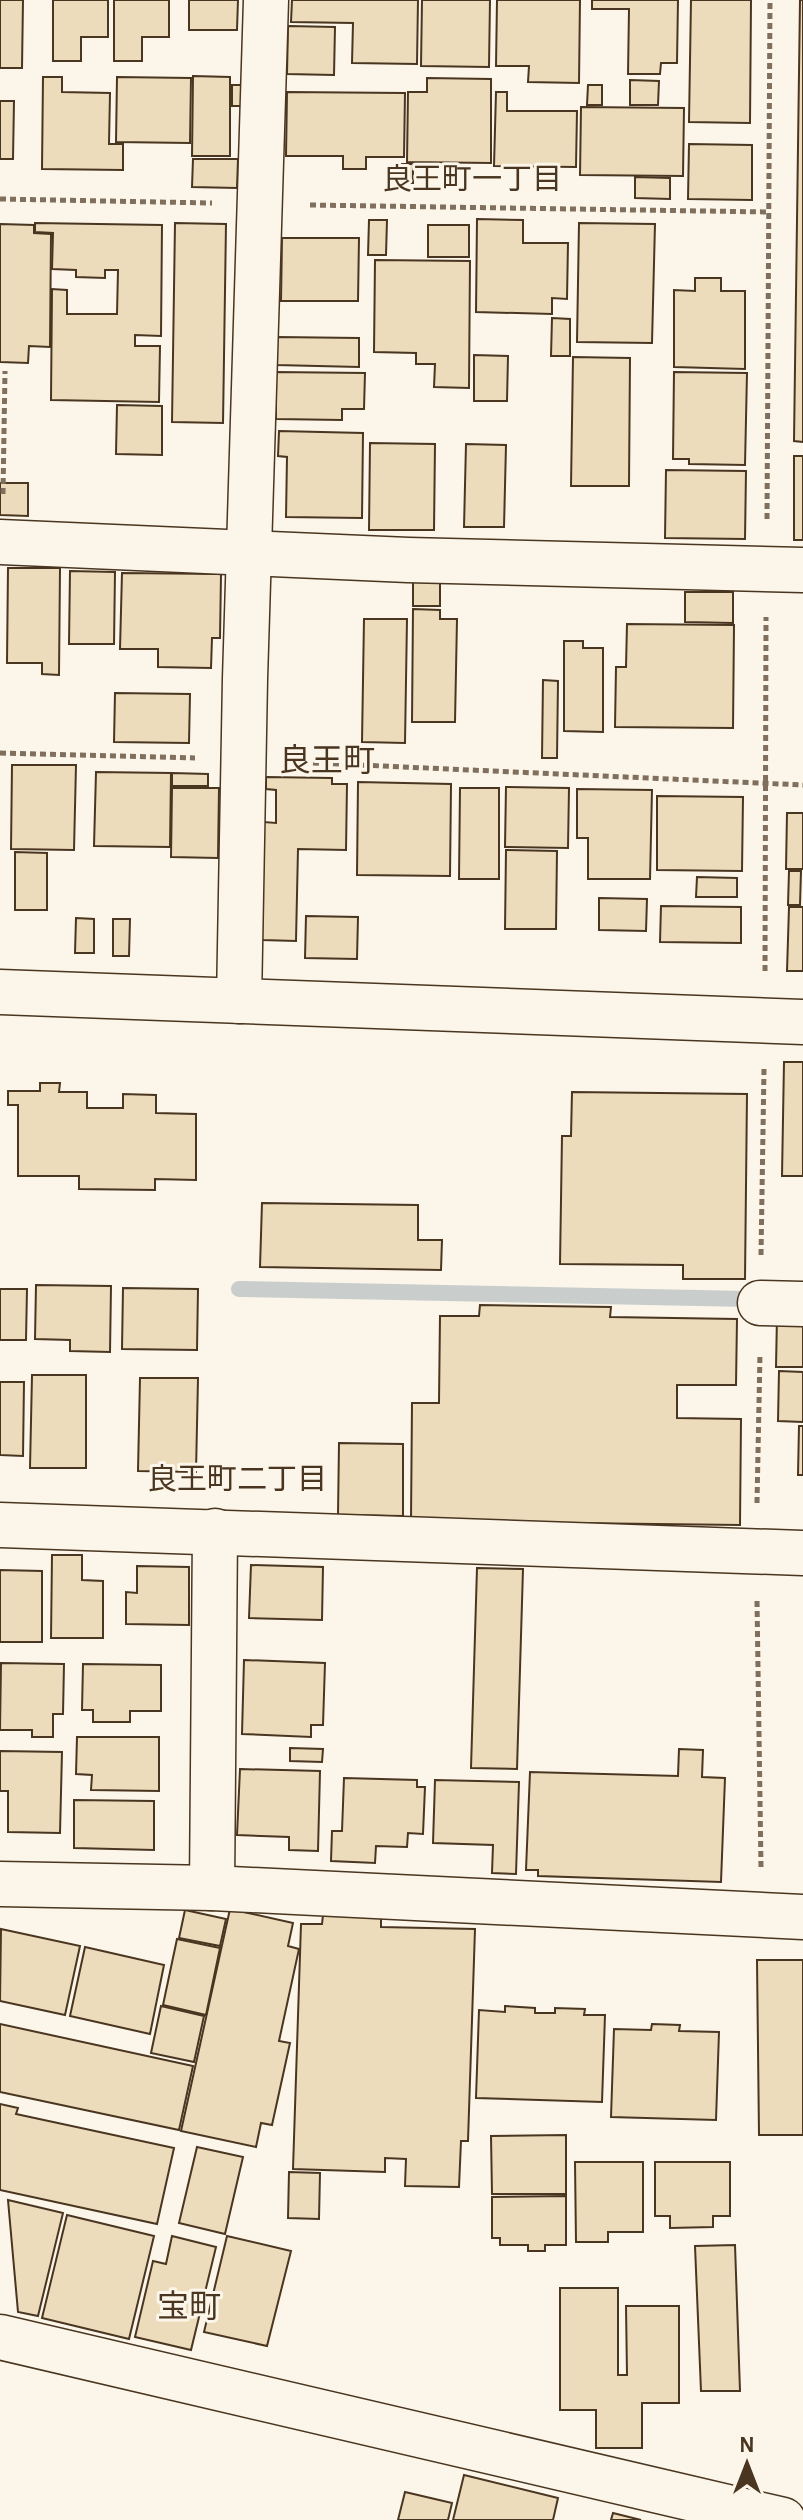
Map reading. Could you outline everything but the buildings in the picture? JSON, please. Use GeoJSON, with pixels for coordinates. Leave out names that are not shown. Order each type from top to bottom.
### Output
{"type":"FeatureCollection","features":[{"type":"Feature","properties":{"kind":"street"},"geometry":{"type":"LineString","coordinates":[[239,1001],[248,553],[266,0]]}},
{"type":"Feature","properties":{"kind":"street"},"geometry":{"type":"LineString","coordinates":[[2,542],[785,570]]}},
{"type":"Feature","properties":{"kind":"street"},"geometry":{"type":"LineString","coordinates":[[0,992],[784,1021]]}},
{"type":"Feature","properties":{"kind":"street"},"geometry":{"type":"LineString","coordinates":[[760,1303],[803,1304]]}},
{"type":"Feature","properties":{"kind":"street"},"geometry":{"type":"LineString","coordinates":[[0,1525],[803,1553]]}},
{"type":"Feature","properties":{"kind":"street"},"geometry":{"type":"LineString","coordinates":[[212,1888],[215,1531]]}},
{"type":"Feature","properties":{"kind":"street"},"geometry":{"type":"LineString","coordinates":[[0,1884],[212,1888],[782,1916]]}},
{"type":"Feature","properties":{"kind":"street"},"geometry":{"type":"LineString","coordinates":[[0,2337],[783,2520]]}},
{"type":"Feature","properties":{"kind":"path"},"geometry":{"type":"LineString","coordinates":[[770,0],[769,212],[785,570],[766,784],[784,1021],[760,1303],[757,1551],[782,1916]]}},
{"type":"Feature","properties":{"kind":"path"},"geometry":{"type":"LineString","coordinates":[[0,199],[769,212]]}},
{"type":"Feature","properties":{"kind":"path"},"geometry":{"type":"LineString","coordinates":[[2,542],[5,371]]}},
{"type":"Feature","properties":{"kind":"path"},"geometry":{"type":"LineString","coordinates":[[0,753],[243,759],[803,785]]}},
{"type":"Feature","properties":{"kind":"waterway"},"geometry":{"type":"LineString","coordinates":[[239,1289],[748,1299]]}},
{"type":"Feature","properties":{"kind":"district","name":"良王町一丁目"},"geometry":{"type":"Point","coordinates":[472,180]}},
{"type":"Feature","properties":{"kind":"district","name":"良王町"},"geometry":{"type":"Point","coordinates":[327,761]}},
{"type":"Feature","properties":{"kind":"district","name":"良王町二丁目"},"geometry":{"type":"Point","coordinates":[237,1480]}},
{"type":"Feature","properties":{"kind":"district","name":"宝町"},"geometry":{"type":"Point","coordinates":[189,2307]}}]}
